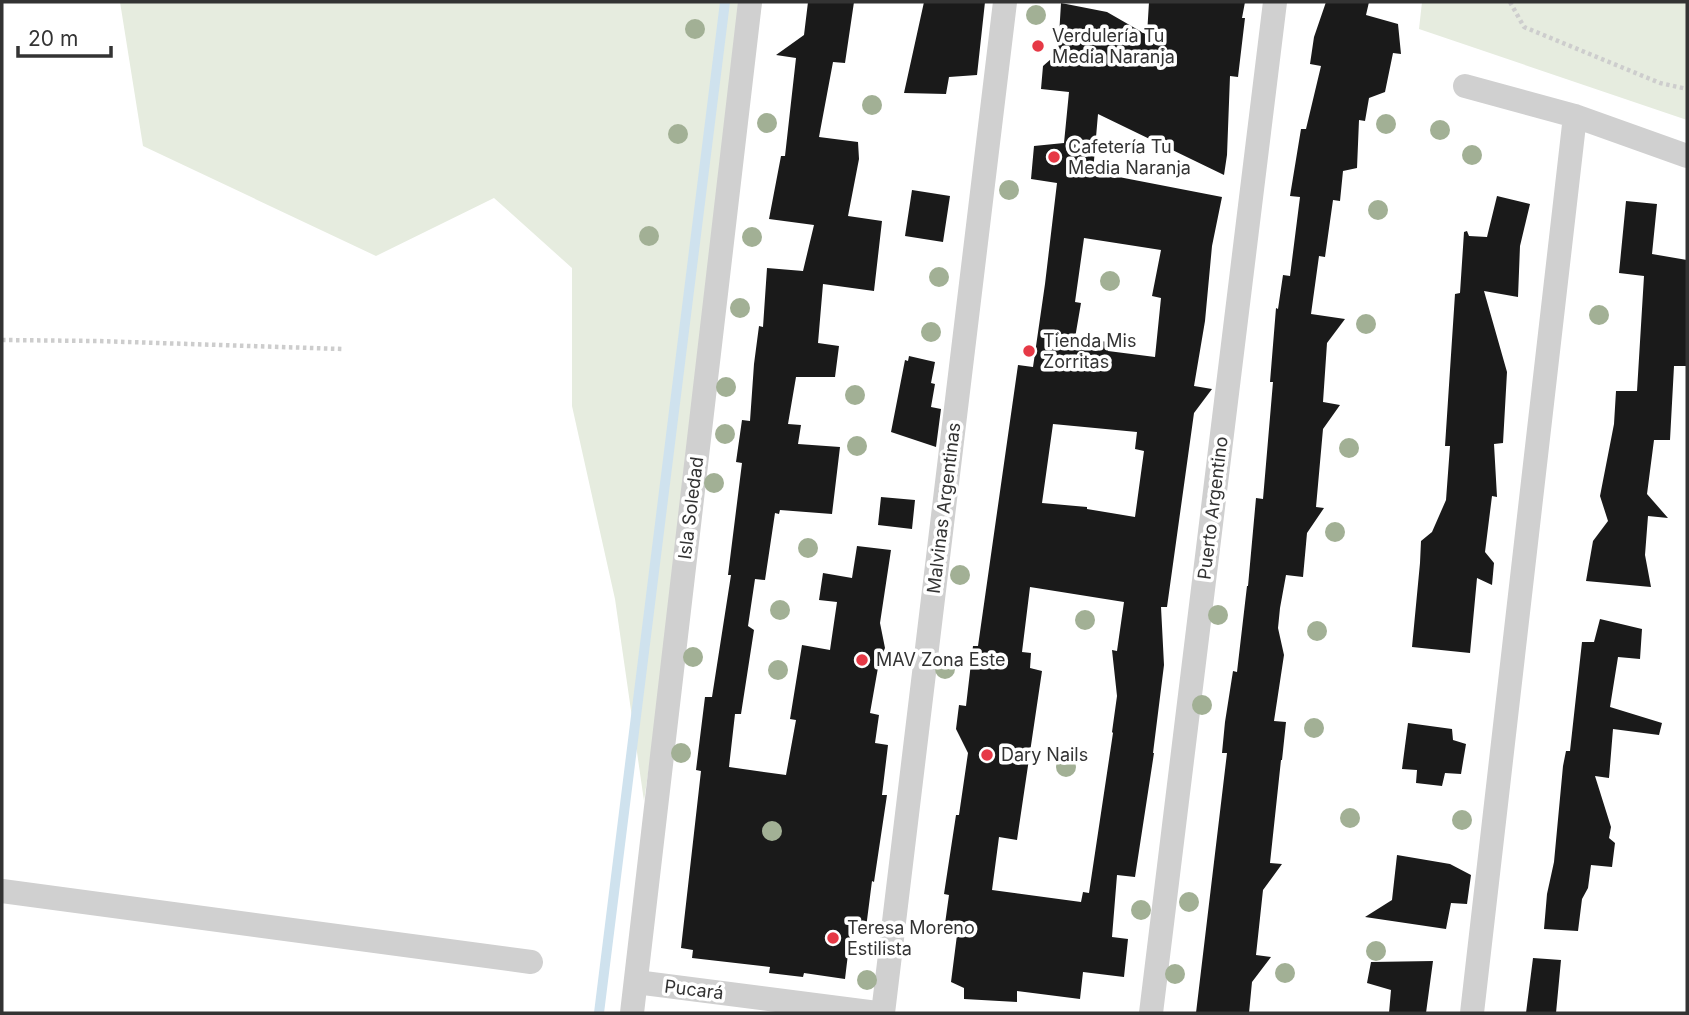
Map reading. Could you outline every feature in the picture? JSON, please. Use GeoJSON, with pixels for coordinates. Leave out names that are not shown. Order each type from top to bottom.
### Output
{"type":"FeatureCollection","features":[{"type":"Feature","properties":{"kind":"street","name":"Isla Soledad"},"geometry":{"type":"LineString","coordinates":[[632,1013],[750,2]]}},
{"type":"Feature","properties":{"kind":"street","name":"Malvinas Argentinas"},"geometry":{"type":"LineString","coordinates":[[883,1013],[1005,2]]}},
{"type":"Feature","properties":{"kind":"street","name":"Puerto Argentino"},"geometry":{"type":"LineString","coordinates":[[1151,1013],[1275,2]]}},
{"type":"Feature","properties":{"kind":"street"},"geometry":{"type":"LineString","coordinates":[[1465,86],[1575,116],[1687,156]]}},
{"type":"Feature","properties":{"kind":"street"},"geometry":{"type":"LineString","coordinates":[[1472,1013],[1575,116]]}},
{"type":"Feature","properties":{"kind":"street"},"geometry":{"type":"LineString","coordinates":[[2,891],[531,962]]}},
{"type":"Feature","properties":{"kind":"street","name":"Pucará"},"geometry":{"type":"LineString","coordinates":[[636,982],[877,1013]]}},
{"type":"Feature","properties":{"kind":"path"},"geometry":{"type":"LineString","coordinates":[[1510,2],[1524,27],[1660,83],[1687,89]]}},
{"type":"Feature","properties":{"kind":"path"},"geometry":{"type":"LineString","coordinates":[[2,340],[342,349]]}},
{"type":"Feature","properties":{"kind":"shaded area"},"geometry":{"type":"Polygon","coordinates":[[[120,2],[762,2],[644,801],[615,599],[572,406],[572,268],[494,198],[376,256],[143,146],[120,2]]]}},
{"type":"Feature","properties":{"kind":"shaded area"},"geometry":{"type":"Polygon","coordinates":[[[1422,2],[1687,2],[1687,120],[1419,29],[1422,2]]]}},
{"type":"Feature","properties":{"kind":"building"},"geometry":{"type":"Polygon","coordinates":[[[808,2],[854,2],[845,63],[833,62],[819,137],[858,142],[859,159],[848,216],[882,221],[874,291],[823,284],[818,343],[839,346],[835,377],[796,377],[788,424],[801,425],[798,444],[840,447],[832,514],[780,510],[779,514],[775,513],[765,580],[755,579],[748,626],[754,630],[741,714],[735,714],[729,767],[786,775],[796,720],[790,719],[802,645],[830,650],[837,602],[819,600],[823,573],[852,578],[857,546],[891,550],[880,623],[885,648],[879,662],[870,713],[879,715],[875,743],[888,745],[882,795],[887,795],[866,928],[851,929],[845,979],[804,973],[803,977],[769,973],[770,967],[692,958],[693,950],[681,948],[701,771],[696,770],[705,697],[712,697],[731,575],[728,575],[742,463],[736,462],[742,420],[750,421],[759,326],[763,327],[767,268],[803,271],[814,225],[769,219],[781,156],[785,156],[796,58],[776,55],[804,35],[808,2]]]}},
{"type":"Feature","properties":{"kind":"building"},"geometry":{"type":"Polygon","coordinates":[[[924,2],[985,2],[977,75],[949,77],[946,94],[904,93],[924,2]]]}},
{"type":"Feature","properties":{"kind":"building"},"geometry":{"type":"Polygon","coordinates":[[[1149,2],[1245,2],[1238,77],[1230,76],[1224,175],[1098,114],[1093,172],[1222,197],[1212,246],[1205,321],[1194,386],[1212,389],[1194,413],[1167,607],[1161,607],[1164,665],[1135,877],[1117,875],[1112,937],[1128,939],[1124,977],[1083,972],[1080,999],[1017,991],[1017,1002],[964,999],[964,988],[951,982],[957,935],[944,931],[949,895],[944,894],[968,753],[956,729],[959,705],[966,706],[973,646],[978,646],[1018,365],[1033,367],[1045,284],[1057,183],[1031,179],[1034,146],[1064,143],[1069,92],[1041,89],[1043,66],[1058,53],[1061,3],[1107,12],[1147,35],[1149,2]],[[1084,238],[1075,302],[1081,303],[1075,338],[1109,342],[1108,351],[1155,357],[1161,298],[1152,296],[1161,250],[1084,238]],[[1053,424],[1042,503],[1087,507],[1135,517],[1144,451],[1135,449],[1137,432],[1053,424]],[[1030,587],[1022,652],[1031,653],[1030,668],[1042,671],[1017,840],[999,837],[992,890],[1081,902],[1083,892],[1089,893],[1113,733],[1117,696],[1112,650],[1117,651],[1124,602],[1030,587]]]}},
{"type":"Feature","properties":{"kind":"building"},"geometry":{"type":"Polygon","coordinates":[[[1326,2],[1369,2],[1366,15],[1398,24],[1401,54],[1393,53],[1385,92],[1369,98],[1365,121],[1359,120],[1357,168],[1343,171],[1340,201],[1333,200],[1325,257],[1319,256],[1311,314],[1345,319],[1327,343],[1323,402],[1340,405],[1323,429],[1316,507],[1324,508],[1307,533],[1303,577],[1286,575],[1280,608],[1278,628],[1284,655],[1274,721],[1286,722],[1270,863],[1282,864],[1263,890],[1256,955],[1271,957],[1252,982],[1249,1013],[1196,1013],[1227,753],[1222,753],[1225,722],[1233,671],[1237,672],[1256,498],[1263,499],[1276,308],[1278,309],[1283,275],[1290,276],[1300,197],[1290,196],[1301,129],[1306,129],[1321,66],[1310,64],[1314,37],[1326,2]]]}},
{"type":"Feature","properties":{"kind":"building"},"geometry":{"type":"Polygon","coordinates":[[[912,190],[950,196],[943,242],[905,236],[912,190]]]}},
{"type":"Feature","properties":{"kind":"building"},"geometry":{"type":"Polygon","coordinates":[[[1497,196],[1530,204],[1520,246],[1518,297],[1484,291],[1507,372],[1503,443],[1494,444],[1497,497],[1492,496],[1485,552],[1494,563],[1492,585],[1477,578],[1470,653],[1412,647],[1421,541],[1432,532],[1446,500],[1450,446],[1445,446],[1455,294],[1460,293],[1464,232],[1467,231],[1469,236],[1487,237],[1497,196]]]}},
{"type":"Feature","properties":{"kind":"building"},"geometry":{"type":"Polygon","coordinates":[[[1626,201],[1657,204],[1652,254],[1687,260],[1687,366],[1674,366],[1670,440],[1654,440],[1647,494],[1668,518],[1648,516],[1645,555],[1651,587],[1586,581],[1593,541],[1608,521],[1600,496],[1614,424],[1616,391],[1637,391],[1644,276],[1619,273],[1626,201]]]}},
{"type":"Feature","properties":{"kind":"building"},"geometry":{"type":"Polygon","coordinates":[[[909,356],[935,362],[931,383],[935,384],[931,407],[941,409],[936,447],[891,432],[905,360],[908,361],[909,356]]]}},
{"type":"Feature","properties":{"kind":"building"},"geometry":{"type":"Polygon","coordinates":[[[881,497],[915,500],[912,529],[878,525],[881,497]]]}},
{"type":"Feature","properties":{"kind":"building"},"geometry":{"type":"Polygon","coordinates":[[[1600,619],[1642,629],[1640,659],[1618,657],[1610,707],[1662,723],[1659,735],[1613,729],[1609,778],[1595,776],[1611,827],[1609,838],[1615,843],[1612,867],[1591,865],[1588,888],[1582,899],[1578,931],[1544,929],[1547,894],[1554,862],[1563,766],[1566,751],[1570,751],[1582,642],[1594,642],[1600,619]]]}},
{"type":"Feature","properties":{"kind":"building"},"geometry":{"type":"Polygon","coordinates":[[[1408,723],[1452,729],[1453,740],[1466,744],[1461,774],[1445,773],[1442,786],[1416,783],[1417,770],[1402,769],[1408,723]]]}},
{"type":"Feature","properties":{"kind":"building"},"geometry":{"type":"Polygon","coordinates":[[[1397,855],[1450,864],[1471,875],[1467,904],[1451,903],[1446,929],[1365,917],[1392,900],[1397,855]]]}},
{"type":"Feature","properties":{"kind":"building"},"geometry":{"type":"Polygon","coordinates":[[[1533,958],[1561,960],[1556,1013],[1526,1013],[1533,958]]]}},
{"type":"Feature","properties":{"kind":"building"},"geometry":{"type":"Polygon","coordinates":[[[1433,961],[1426,1013],[1389,1013],[1391,990],[1367,983],[1371,962],[1433,961]]]}},
{"type":"Feature","properties":{"kind":"waterway"},"geometry":{"type":"LineString","coordinates":[[599,1013],[725,2]]}},
{"type":"Feature","properties":{"kind":"place","name":"Verdulería Tu Media Naranja"},"geometry":{"type":"Point","coordinates":[1038,46]}},
{"type":"Feature","properties":{"kind":"place","name":"Cafetería Tu Media Naranja"},"geometry":{"type":"Point","coordinates":[1054,157]}},
{"type":"Feature","properties":{"kind":"place","name":"Tienda Mis Zorritas"},"geometry":{"type":"Point","coordinates":[1029,351]}},
{"type":"Feature","properties":{"kind":"place","name":"MAV Zona Este"},"geometry":{"type":"Point","coordinates":[862,660]}},
{"type":"Feature","properties":{"kind":"place","name":"Dary Nails"},"geometry":{"type":"Point","coordinates":[987,755]}},
{"type":"Feature","properties":{"kind":"place","name":"Teresa Moreno Estilista"},"geometry":{"type":"Point","coordinates":[833,938]}}]}
